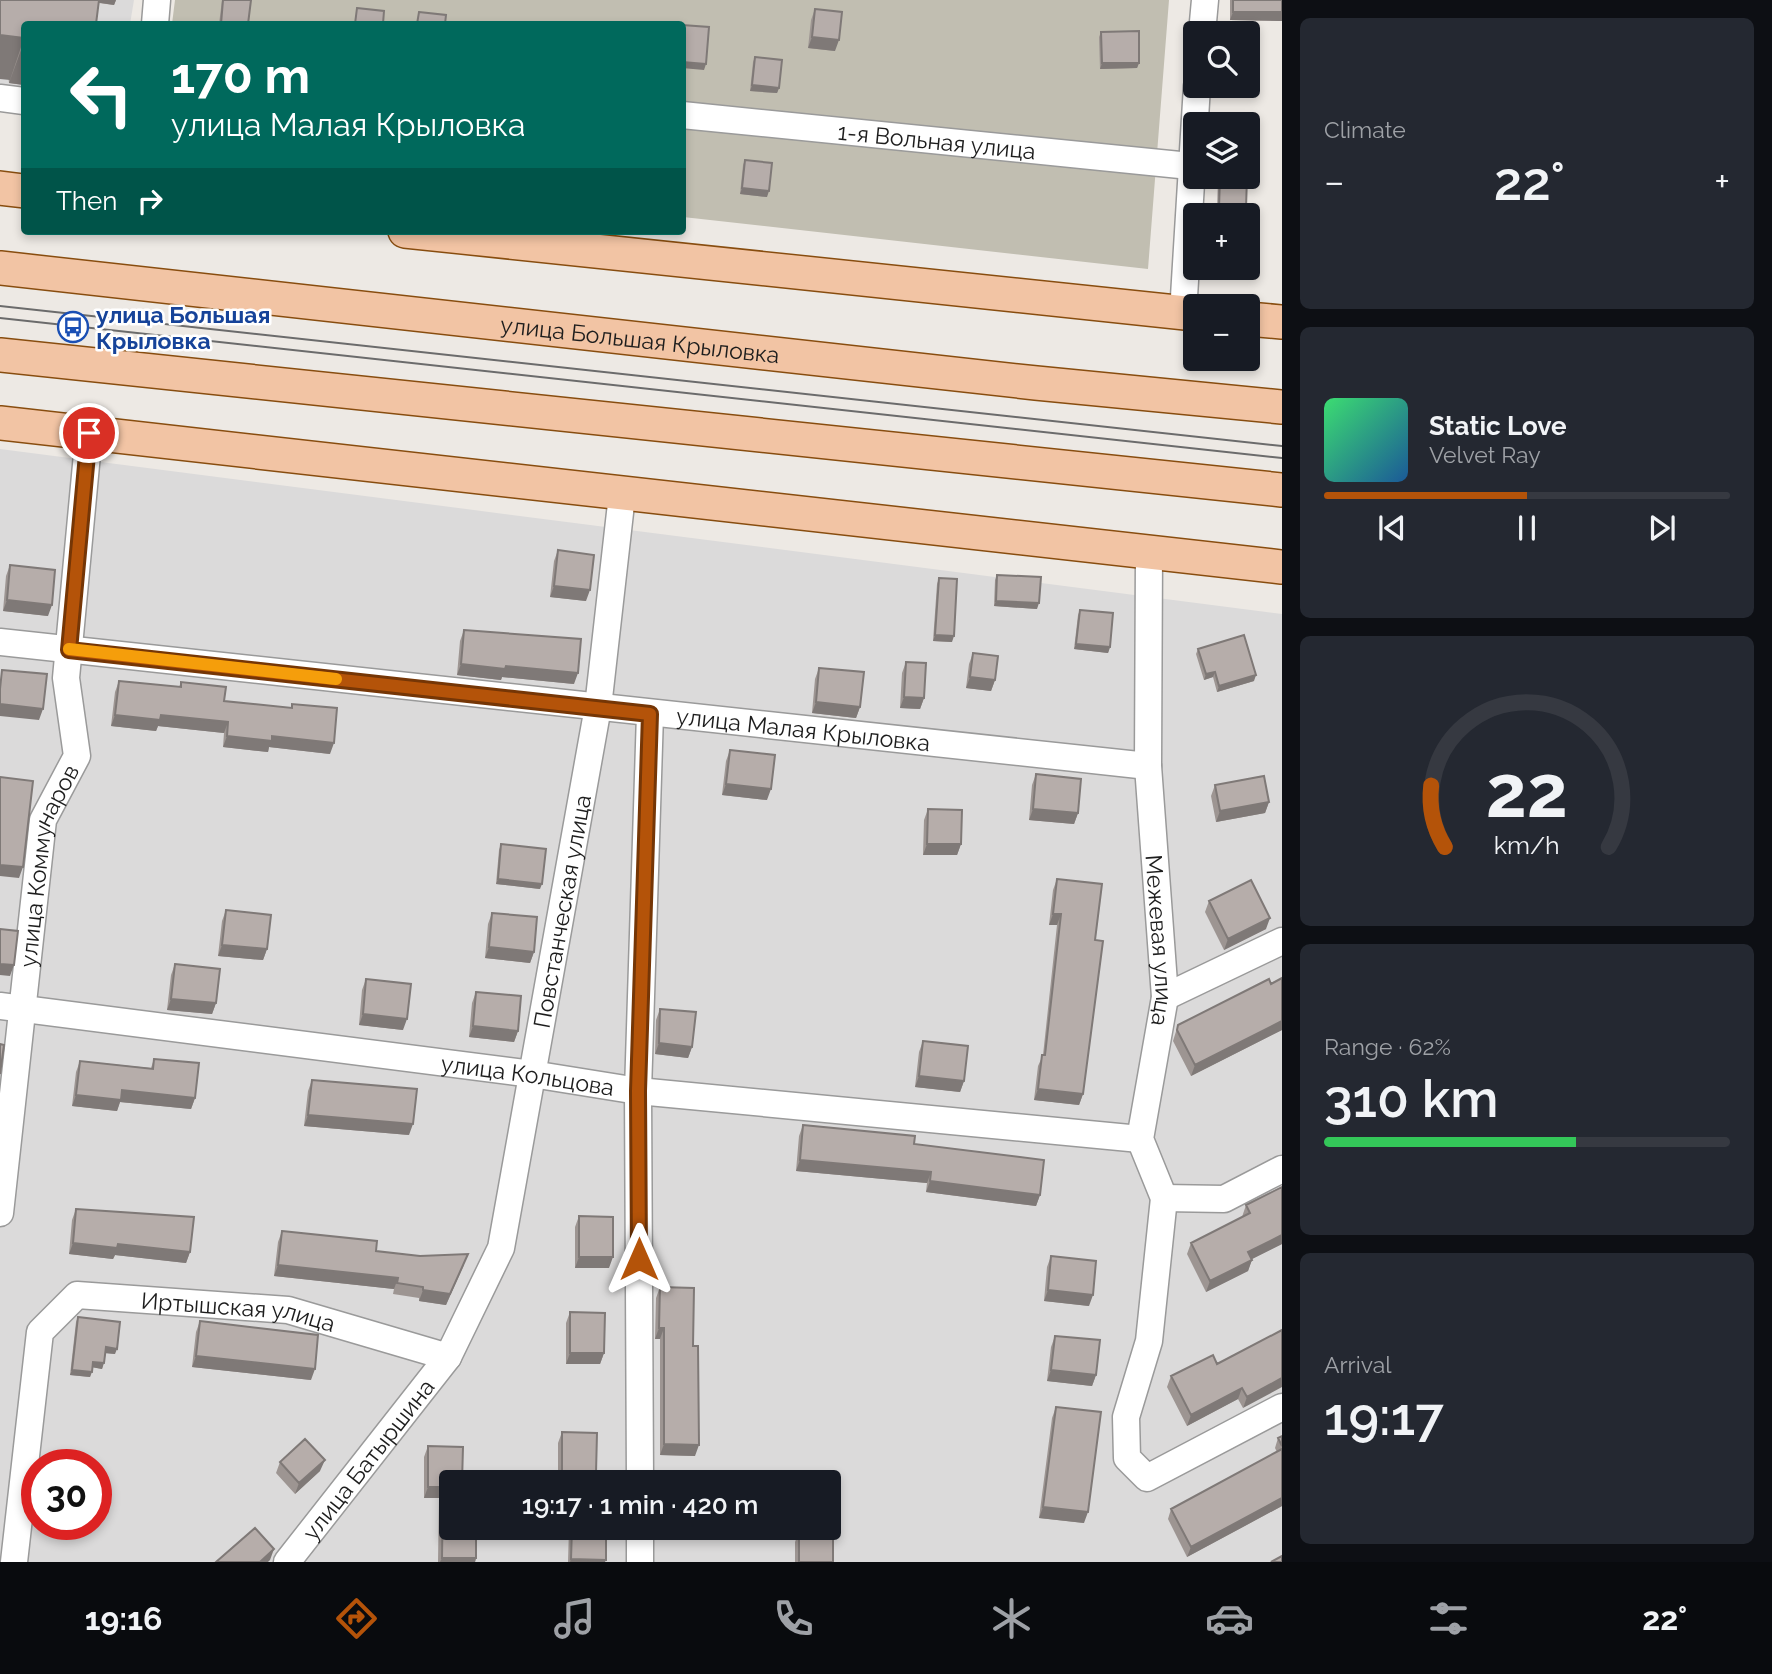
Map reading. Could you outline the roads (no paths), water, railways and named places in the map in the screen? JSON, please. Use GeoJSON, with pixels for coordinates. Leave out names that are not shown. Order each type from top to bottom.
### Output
{"type":"FeatureCollection","features":[{"type":"Feature","properties":{"kind":"main road"},"geometry":{"type":"LineString","coordinates":[[0,188],[21,191]]}},
{"type":"Feature","properties":{"kind":"main road"},"geometry":{"type":"LineString","coordinates":[[443,235],[1183,312]]}},
{"type":"Feature","properties":{"kind":"main road","name":"улица Большая Крыловка"},"geometry":{"type":"LineString","coordinates":[[0,268],[1036,383],[1282,407]]}},
{"type":"Feature","properties":{"kind":"main road"},"geometry":{"type":"LineString","coordinates":[[1260,319],[1282,322]]}},
{"type":"Feature","properties":{"kind":"main road"},"geometry":{"type":"LineString","coordinates":[[0,355],[1282,490]]}},
{"type":"Feature","properties":{"kind":"main road"},"geometry":{"type":"LineString","coordinates":[[0,423],[622,495],[1282,567]]}},
{"type":"Feature","properties":{"kind":"street"},"geometry":{"type":"LineString","coordinates":[[155,21],[158,0]]}},
{"type":"Feature","properties":{"kind":"street"},"geometry":{"type":"LineString","coordinates":[[1203,21],[1205,0]]}},
{"type":"Feature","properties":{"kind":"street"},"geometry":{"type":"LineString","coordinates":[[0,98],[21,101]]}},
{"type":"Feature","properties":{"kind":"street","name":"1-я Вольная улица"},"geometry":{"type":"LineString","coordinates":[[686,115],[1183,165]]}},
{"type":"Feature","properties":{"kind":"street"},"geometry":{"type":"LineString","coordinates":[[1189,294],[1190,189]]}},
{"type":"Feature","properties":{"kind":"street","name":"улица Коммунаров"},"geometry":{"type":"LineString","coordinates":[[0,1213],[11,1007],[43,820],[76,756],[66,678],[89,433]]}},
{"type":"Feature","properties":{"kind":"street","name":"Повстанческая улица"},"geometry":{"type":"LineString","coordinates":[[448,1357],[501,1248],[598,707],[622,495]]}},
{"type":"Feature","properties":{"kind":"street","name":"Межевая улица"},"geometry":{"type":"LineString","coordinates":[[1140,1139],[1165,997],[1148,766],[1149,554]]}},
{"type":"Feature","properties":{"kind":"street","name":"улица Малая Крыловка"},"geometry":{"type":"LineString","coordinates":[[0,642],[1148,766]]}},
{"type":"Feature","properties":{"kind":"street"},"geometry":{"type":"LineString","coordinates":[[640,1470],[638,1091],[650,714]]}},
{"type":"Feature","properties":{"kind":"street"},"geometry":{"type":"LineString","coordinates":[[1165,997],[1282,941]]}},
{"type":"Feature","properties":{"kind":"street","name":"улица Кольцова"},"geometry":{"type":"LineString","coordinates":[[11,1007],[531,1074],[638,1091],[1140,1139]]}},
{"type":"Feature","properties":{"kind":"street"},"geometry":{"type":"LineString","coordinates":[[1140,1139],[1164,1198],[1149,1341],[1126,1417],[1127,1458],[1147,1478],[1282,1407]]}},
{"type":"Feature","properties":{"kind":"street"},"geometry":{"type":"LineString","coordinates":[[1164,1198],[1224,1199],[1282,1170]]}},
{"type":"Feature","properties":{"kind":"street","name":"Иртышская улица"},"geometry":{"type":"LineString","coordinates":[[12,1483],[40,1332],[77,1295],[288,1310],[448,1357]]}},
{"type":"Feature","properties":{"kind":"street","name":"улица Батыршина"},"geometry":{"type":"LineString","coordinates":[[287,1562],[448,1357]]}},
{"type":"Feature","properties":{"kind":"street"},"geometry":{"type":"LineString","coordinates":[[12,1483],[14,1562]]}},
{"type":"Feature","properties":{"kind":"street"},"geometry":{"type":"LineString","coordinates":[[640,1540],[640,1562]]}},
{"type":"Feature","properties":{"kind":"tram line"},"geometry":{"type":"LineString","coordinates":[[0,306],[1282,446]]}},
{"type":"Feature","properties":{"kind":"tram line"},"geometry":{"type":"LineString","coordinates":[[0,318],[1282,458]]}},
{"type":"Feature","properties":{"kind":"place","name":"улица Большая Крыловка"},"geometry":{"type":"Point","coordinates":[73,327]}}]}
